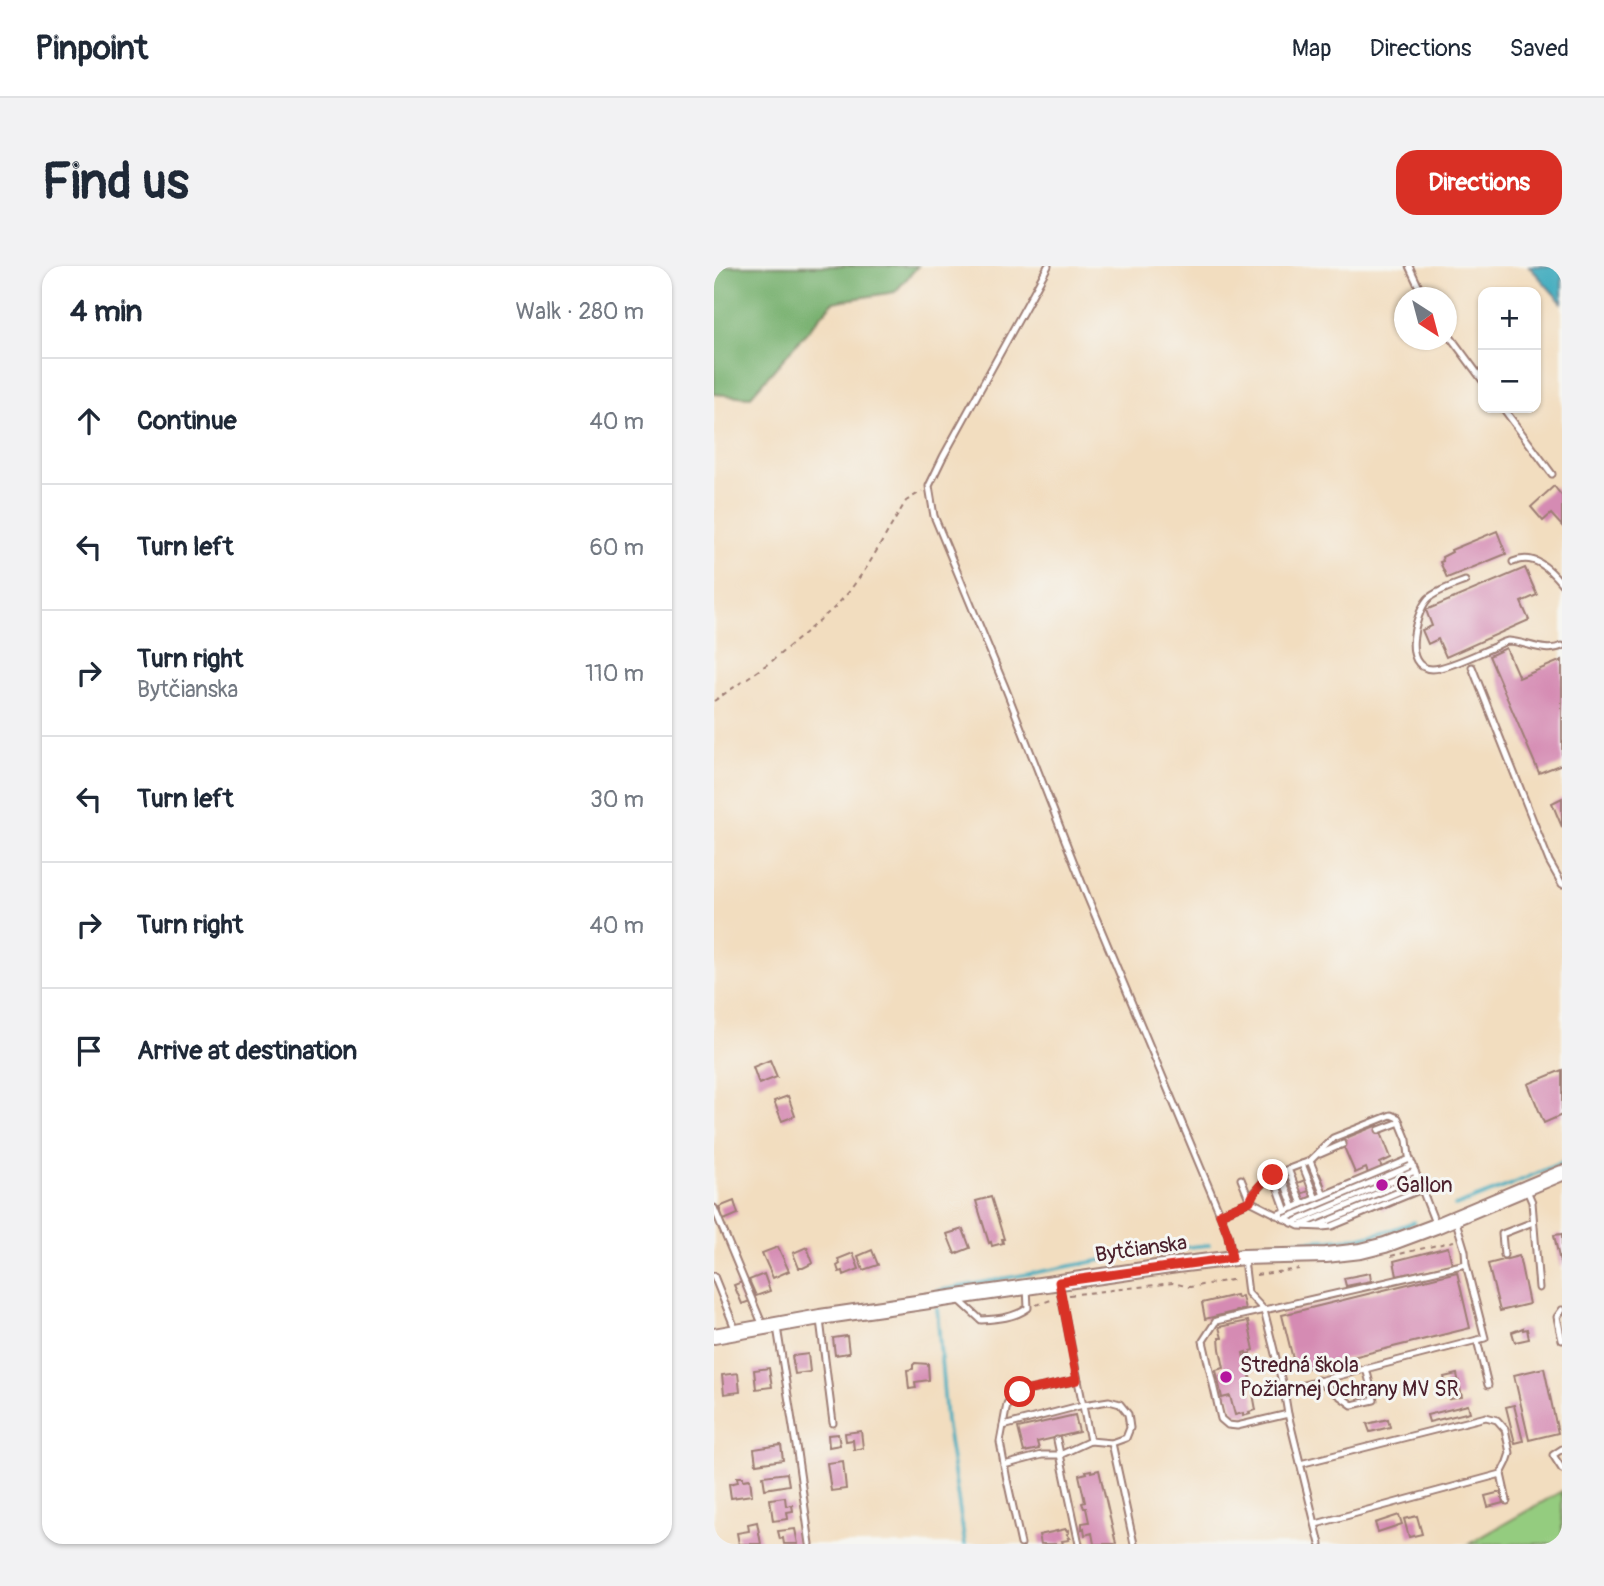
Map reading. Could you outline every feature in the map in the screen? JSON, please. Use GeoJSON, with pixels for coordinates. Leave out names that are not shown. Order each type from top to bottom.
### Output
{"type":"FeatureCollection","features":[{"type":"Feature","properties":{"kind":"main road","name":"Bytčianska"},"geometry":{"type":"LineString","coordinates":[[714,1336],[769,1325],[1027,1286],[1060,1289],[1238,1257],[1326,1255],[1361,1251],[1437,1226],[1562,1173]]}},
{"type":"Feature","properties":{"kind":"lane"},"geometry":{"type":"LineString","coordinates":[[1048,266],[929,486],[934,516],[1087,896],[1238,1257],[1248,1293],[1264,1310],[1320,1544]]}},
{"type":"Feature","properties":{"kind":"lane"},"geometry":{"type":"LineString","coordinates":[[1409,266],[1419,287]]}},
{"type":"Feature","properties":{"kind":"lane"},"geometry":{"type":"LineString","coordinates":[[1457,345],[1478,375]]}},
{"type":"Feature","properties":{"kind":"lane"},"geometry":{"type":"LineString","coordinates":[[1507,413],[1552,474]]}},
{"type":"Feature","properties":{"kind":"lane"},"geometry":{"type":"LineString","coordinates":[[1513,562],[1522,558],[1536,561],[1555,575],[1562,584]]}},
{"type":"Feature","properties":{"kind":"lane"},"geometry":{"type":"LineString","coordinates":[[1465,581],[1428,597],[1421,609],[1413,643],[1414,656],[1421,665],[1431,669],[1447,666],[1507,641],[1553,650],[1562,646]]}},
{"type":"Feature","properties":{"kind":"lane"},"geometry":{"type":"LineString","coordinates":[[1472,667],[1549,861],[1562,884]]}},
{"type":"Feature","properties":{"kind":"lane"},"geometry":{"type":"LineString","coordinates":[[1250,1201],[1252,1194],[1273,1175],[1310,1161],[1333,1138],[1391,1115],[1399,1120],[1416,1174],[1437,1226]]}},
{"type":"Feature","properties":{"kind":"lane"},"geometry":{"type":"LineString","coordinates":[[1379,1130],[1399,1120]]}},
{"type":"Feature","properties":{"kind":"lane"},"geometry":{"type":"LineString","coordinates":[[1317,1155],[1343,1144]]}},
{"type":"Feature","properties":{"kind":"lane"},"geometry":{"type":"LineString","coordinates":[[1310,1161],[1324,1195]]}},
{"type":"Feature","properties":{"kind":"lane"},"geometry":{"type":"LineString","coordinates":[[1302,1164],[1316,1199]]}},
{"type":"Feature","properties":{"kind":"lane"},"geometry":{"type":"LineString","coordinates":[[1288,1169],[1302,1204]]}},
{"type":"Feature","properties":{"kind":"lane"},"geometry":{"type":"LineString","coordinates":[[1280,1172],[1294,1208]]}},
{"type":"Feature","properties":{"kind":"lane"},"geometry":{"type":"LineString","coordinates":[[1276,1215],[1324,1195],[1416,1174]]}},
{"type":"Feature","properties":{"kind":"lane"},"geometry":{"type":"LineString","coordinates":[[1284,1219],[1416,1174]]}},
{"type":"Feature","properties":{"kind":"lane"},"geometry":{"type":"LineString","coordinates":[[1292,1223],[1416,1174]]}},
{"type":"Feature","properties":{"kind":"lane"},"geometry":{"type":"LineString","coordinates":[[1299,1226],[1416,1174]]}},
{"type":"Feature","properties":{"kind":"lane"},"geometry":{"type":"LineString","coordinates":[[1241,1179],[1250,1201],[1299,1226],[1315,1227],[1332,1226],[1416,1174]]}},
{"type":"Feature","properties":{"kind":"lane"},"geometry":{"type":"LineString","coordinates":[[1273,1175],[1286,1211]]}},
{"type":"Feature","properties":{"kind":"lane"},"geometry":{"type":"LineString","coordinates":[[1526,1188],[1532,1202],[1539,1288]]}},
{"type":"Feature","properties":{"kind":"lane"},"geometry":{"type":"LineString","coordinates":[[1220,1214],[1250,1201]]}},
{"type":"Feature","properties":{"kind":"lane"},"geometry":{"type":"LineString","coordinates":[[714,1208],[769,1325],[797,1452],[810,1544]]}},
{"type":"Feature","properties":{"kind":"lane"},"geometry":{"type":"LineString","coordinates":[[1284,1390],[1485,1338],[1455,1218]]}},
{"type":"Feature","properties":{"kind":"lane"},"geometry":{"type":"LineString","coordinates":[[1504,1255],[1502,1234],[1533,1222]]}},
{"type":"Feature","properties":{"kind":"lane"},"geometry":{"type":"LineString","coordinates":[[1288,1414],[1237,1426],[1222,1419],[1203,1341],[1216,1321],[1466,1264]]}},
{"type":"Feature","properties":{"kind":"lane"},"geometry":{"type":"LineString","coordinates":[[714,1276],[736,1331]]}},
{"type":"Feature","properties":{"kind":"lane"},"geometry":{"type":"LineString","coordinates":[[956,1297],[981,1320],[1000,1319],[1020,1314],[1028,1308],[1027,1286]]}},
{"type":"Feature","properties":{"kind":"lane"},"geometry":{"type":"LineString","coordinates":[[1060,1289],[1090,1441]]}},
{"type":"Feature","properties":{"kind":"lane"},"geometry":{"type":"LineString","coordinates":[[1562,1310],[1557,1317],[1562,1340]]}},
{"type":"Feature","properties":{"kind":"lane"},"geometry":{"type":"LineString","coordinates":[[820,1317],[833,1423]]}},
{"type":"Feature","properties":{"kind":"lane"},"geometry":{"type":"LineString","coordinates":[[1478,1340],[1488,1385]]}},
{"type":"Feature","properties":{"kind":"lane"},"geometry":{"type":"LineString","coordinates":[[1318,1381],[1352,1405],[1374,1400],[1366,1368]]}},
{"type":"Feature","properties":{"kind":"lane"},"geometry":{"type":"LineString","coordinates":[[1021,1544],[1000,1442],[1007,1404],[1012,1396],[1020,1392],[1077,1380]]}},
{"type":"Feature","properties":{"kind":"lane"},"geometry":{"type":"LineString","coordinates":[[1003,1426],[1109,1401],[1120,1404],[1128,1414],[1130,1429],[1126,1438],[1112,1443],[1090,1441],[1060,1455],[1042,1455],[1004,1465]]}},
{"type":"Feature","properties":{"kind":"lane"},"geometry":{"type":"LineString","coordinates":[[1300,1464],[1486,1417],[1497,1420],[1505,1429],[1510,1453],[1501,1474],[1507,1501]]}},
{"type":"Feature","properties":{"kind":"lane"},"geometry":{"type":"LineString","coordinates":[[1057,1440],[1079,1544]]}},
{"type":"Feature","properties":{"kind":"lane"},"geometry":{"type":"LineString","coordinates":[[1112,1443],[1134,1544]]}},
{"type":"Feature","properties":{"kind":"lane"},"geometry":{"type":"LineString","coordinates":[[1562,1449],[1553,1455],[1562,1469]]}},
{"type":"Feature","properties":{"kind":"lane"},"geometry":{"type":"LineString","coordinates":[[1315,1524],[1501,1474]]}},
{"type":"Feature","properties":{"kind":"path"},"geometry":{"type":"LineString","coordinates":[[714,701],[772,662],[834,608],[867,567],[906,501],[929,486]]}},
{"type":"Feature","properties":{"kind":"path"},"geometry":{"type":"LineString","coordinates":[[1028,1308],[1060,1289],[1173,1283],[1190,1287],[1245,1277]]}},
{"type":"Feature","properties":{"kind":"green space"},"geometry":{"type":"Polygon","coordinates":[[[714,266],[918,266],[895,292],[833,302],[750,397],[714,394],[714,266]]]}},
{"type":"Feature","properties":{"kind":"green space"},"geometry":{"type":"Polygon","coordinates":[[[1562,1491],[1562,1544],[1469,1544],[1562,1491]]]}},
{"type":"Feature","properties":{"kind":"water"},"geometry":{"type":"Polygon","coordinates":[[[1529,266],[1562,266],[1562,303],[1529,266]]]}},
{"type":"Feature","properties":{"kind":"building"},"geometry":{"type":"Polygon","coordinates":[[[1554,486],[1562,496],[1562,526],[1551,514],[1543,521],[1531,507],[1554,486]]]}},
{"type":"Feature","properties":{"kind":"building"},"geometry":{"type":"Polygon","coordinates":[[[1497,531],[1506,554],[1447,578],[1440,562],[1443,561],[1442,557],[1452,552],[1451,550],[1497,531]]]}},
{"type":"Feature","properties":{"kind":"building"},"geometry":{"type":"Polygon","coordinates":[[[1525,568],[1537,595],[1521,602],[1529,620],[1446,657],[1438,639],[1428,644],[1422,630],[1432,626],[1426,610],[1525,568]]]}},
{"type":"Feature","properties":{"kind":"building"},"geometry":{"type":"Polygon","coordinates":[[[1506,648],[1519,678],[1562,660],[1562,764],[1539,773],[1489,656],[1506,648]]]}},
{"type":"Feature","properties":{"kind":"building"},"geometry":{"type":"Polygon","coordinates":[[[1562,798],[1562,827],[1552,803],[1562,798]]]}},
{"type":"Feature","properties":{"kind":"building"},"geometry":{"type":"Polygon","coordinates":[[[770,1060],[777,1077],[759,1084],[753,1067],[770,1060]]]}},
{"type":"Feature","properties":{"kind":"building"},"geometry":{"type":"Polygon","coordinates":[[[1562,1070],[1562,1115],[1544,1123],[1528,1084],[1562,1070]]]}},
{"type":"Feature","properties":{"kind":"building"},"geometry":{"type":"Polygon","coordinates":[[[788,1096],[795,1116],[782,1121],[774,1101],[788,1096]]]}},
{"type":"Feature","properties":{"kind":"building"},"geometry":{"type":"Polygon","coordinates":[[[1378,1125],[1391,1158],[1380,1163],[1396,1204],[1382,1210],[1366,1168],[1355,1173],[1341,1140],[1378,1125]]]}},
{"type":"Feature","properties":{"kind":"building"},"geometry":{"type":"Polygon","coordinates":[[[1320,1174],[1324,1185],[1286,1200],[1282,1189],[1320,1174]]]}},
{"type":"Feature","properties":{"kind":"building"},"geometry":{"type":"Polygon","coordinates":[[[991,1197],[1004,1239],[1003,1243],[992,1246],[976,1201],[991,1197]]]}},
{"type":"Feature","properties":{"kind":"building"},"geometry":{"type":"Polygon","coordinates":[[[734,1201],[738,1214],[724,1220],[719,1207],[734,1201]]]}},
{"type":"Feature","properties":{"kind":"building"},"geometry":{"type":"Polygon","coordinates":[[[963,1229],[970,1248],[955,1254],[947,1234],[963,1229]]]}},
{"type":"Feature","properties":{"kind":"building"},"geometry":{"type":"Polygon","coordinates":[[[1562,1234],[1562,1267],[1561,1267],[1554,1235],[1562,1234]]]}},
{"type":"Feature","properties":{"kind":"building"},"geometry":{"type":"Polygon","coordinates":[[[778,1247],[789,1271],[773,1278],[762,1253],[778,1247]]]}},
{"type":"Feature","properties":{"kind":"building"},"geometry":{"type":"Polygon","coordinates":[[[807,1247],[813,1263],[799,1268],[793,1253],[807,1247]]]}},
{"type":"Feature","properties":{"kind":"building"},"geometry":{"type":"Polygon","coordinates":[[[1448,1247],[1452,1264],[1397,1276],[1394,1261],[1448,1247]]]}},
{"type":"Feature","properties":{"kind":"building"},"geometry":{"type":"Polygon","coordinates":[[[872,1250],[878,1265],[863,1270],[858,1256],[872,1250]]]}},
{"type":"Feature","properties":{"kind":"building"},"geometry":{"type":"Polygon","coordinates":[[[853,1253],[859,1269],[844,1275],[843,1271],[839,1272],[838,1259],[853,1253]]]}},
{"type":"Feature","properties":{"kind":"building"},"geometry":{"type":"Polygon","coordinates":[[[1519,1256],[1529,1304],[1500,1311],[1488,1264],[1519,1256]]]}},
{"type":"Feature","properties":{"kind":"building"},"geometry":{"type":"Polygon","coordinates":[[[1457,1272],[1470,1328],[1296,1371],[1282,1315],[1457,1272]]]}},
{"type":"Feature","properties":{"kind":"building"},"geometry":{"type":"Polygon","coordinates":[[[1370,1273],[1371,1281],[1346,1286],[1344,1278],[1370,1273]]]}},
{"type":"Feature","properties":{"kind":"building"},"geometry":{"type":"Polygon","coordinates":[[[764,1274],[770,1291],[756,1296],[749,1280],[764,1274]]]}},
{"type":"Feature","properties":{"kind":"building"},"geometry":{"type":"Polygon","coordinates":[[[742,1282],[750,1301],[742,1304],[734,1285],[742,1282]]]}},
{"type":"Feature","properties":{"kind":"building"},"geometry":{"type":"Polygon","coordinates":[[[1236,1295],[1237,1298],[1242,1296],[1245,1309],[1205,1319],[1202,1303],[1236,1295]]]}},
{"type":"Feature","properties":{"kind":"building"},"geometry":{"type":"Polygon","coordinates":[[[1248,1321],[1254,1350],[1251,1353],[1243,1353],[1245,1363],[1253,1361],[1255,1370],[1249,1371],[1256,1410],[1243,1416],[1243,1413],[1235,1415],[1230,1396],[1222,1398],[1216,1370],[1224,1368],[1219,1327],[1248,1321]]]}},
{"type":"Feature","properties":{"kind":"building"},"geometry":{"type":"Polygon","coordinates":[[[1527,1329],[1529,1339],[1515,1342],[1512,1332],[1527,1329]]]}},
{"type":"Feature","properties":{"kind":"building"},"geometry":{"type":"Polygon","coordinates":[[[847,1336],[849,1353],[835,1355],[833,1338],[847,1336]]]}},
{"type":"Feature","properties":{"kind":"building"},"geometry":{"type":"Polygon","coordinates":[[[808,1354],[810,1372],[795,1374],[792,1356],[808,1354]]]}},
{"type":"Feature","properties":{"kind":"building"},"geometry":{"type":"Polygon","coordinates":[[[915,1363],[928,1364],[929,1380],[915,1382],[916,1388],[909,1389],[907,1370],[913,1369],[915,1363]]]}},
{"type":"Feature","properties":{"kind":"building"},"geometry":{"type":"Polygon","coordinates":[[[769,1368],[772,1387],[756,1389],[754,1370],[769,1368]]]}},
{"type":"Feature","properties":{"kind":"building"},"geometry":{"type":"Polygon","coordinates":[[[1544,1368],[1558,1433],[1529,1440],[1514,1375],[1544,1368]]]}},
{"type":"Feature","properties":{"kind":"building"},"geometry":{"type":"Polygon","coordinates":[[[738,1373],[740,1392],[724,1394],[722,1375],[738,1373]]]}},
{"type":"Feature","properties":{"kind":"building"},"geometry":{"type":"Polygon","coordinates":[[[1457,1374],[1462,1397],[1450,1399],[1444,1377],[1457,1374]]]}},
{"type":"Feature","properties":{"kind":"building"},"geometry":{"type":"Polygon","coordinates":[[[1468,1405],[1470,1412],[1429,1422],[1427,1415],[1468,1405]]]}},
{"type":"Feature","properties":{"kind":"building"},"geometry":{"type":"Polygon","coordinates":[[[1514,1405],[1523,1441],[1515,1443],[1506,1407],[1514,1405]]]}},
{"type":"Feature","properties":{"kind":"building"},"geometry":{"type":"Polygon","coordinates":[[[1075,1415],[1079,1432],[1037,1442],[1039,1449],[1024,1452],[1018,1428],[1075,1415]]]}},
{"type":"Feature","properties":{"kind":"building"},"geometry":{"type":"Polygon","coordinates":[[[1388,1419],[1390,1427],[1370,1432],[1367,1424],[1388,1419]]]}},
{"type":"Feature","properties":{"kind":"building"},"geometry":{"type":"Polygon","coordinates":[[[861,1431],[863,1448],[854,1450],[853,1440],[846,1441],[845,1433],[861,1431]]]}},
{"type":"Feature","properties":{"kind":"building"},"geometry":{"type":"Polygon","coordinates":[[[838,1434],[840,1445],[829,1447],[828,1435],[838,1434]]]}},
{"type":"Feature","properties":{"kind":"building"},"geometry":{"type":"Polygon","coordinates":[[[781,1445],[783,1460],[756,1464],[754,1449],[781,1445]]]}},
{"type":"Feature","properties":{"kind":"building"},"geometry":{"type":"Polygon","coordinates":[[[843,1461],[846,1489],[831,1491],[827,1463],[843,1461]]]}},
{"type":"Feature","properties":{"kind":"building"},"geometry":{"type":"Polygon","coordinates":[[[1099,1470],[1116,1544],[1094,1544],[1092,1533],[1085,1535],[1084,1528],[1082,1529],[1082,1523],[1089,1522],[1082,1503],[1085,1502],[1079,1475],[1099,1470]]]}},
{"type":"Feature","properties":{"kind":"building"},"geometry":{"type":"Polygon","coordinates":[[[787,1473],[789,1485],[765,1489],[763,1476],[787,1473]]]}},
{"type":"Feature","properties":{"kind":"building"},"geometry":{"type":"Polygon","coordinates":[[[737,1477],[750,1479],[752,1495],[731,1498],[729,1484],[738,1482],[737,1477]]]}},
{"type":"Feature","properties":{"kind":"building"},"geometry":{"type":"Polygon","coordinates":[[[1501,1492],[1503,1503],[1488,1507],[1485,1496],[1501,1492]]]}},
{"type":"Feature","properties":{"kind":"building"},"geometry":{"type":"Polygon","coordinates":[[[785,1497],[786,1506],[792,1505],[793,1511],[787,1512],[788,1519],[773,1521],[770,1499],[785,1497]]]}},
{"type":"Feature","properties":{"kind":"building"},"geometry":{"type":"Polygon","coordinates":[[[1399,1515],[1402,1524],[1378,1532],[1375,1523],[1399,1515]]]}},
{"type":"Feature","properties":{"kind":"building"},"geometry":{"type":"Polygon","coordinates":[[[1417,1516],[1422,1534],[1409,1537],[1404,1519],[1417,1516]]]}},
{"type":"Feature","properties":{"kind":"building"},"geometry":{"type":"Polygon","coordinates":[[[757,1522],[761,1544],[739,1544],[737,1533],[749,1531],[748,1524],[757,1522]]]}},
{"type":"Feature","properties":{"kind":"building"},"geometry":{"type":"Polygon","coordinates":[[[795,1529],[798,1544],[784,1544],[778,1531],[795,1529]]]}},
{"type":"Feature","properties":{"kind":"building"},"geometry":{"type":"Polygon","coordinates":[[[1069,1530],[1067,1534],[1070,1538],[1062,1541],[1063,1544],[1041,1544],[1039,1535],[1069,1530]]]}},
{"type":"Feature","properties":{"kind":"waterway"},"geometry":{"type":"LineString","coordinates":[[1455,1206],[1562,1162]]}},
{"type":"Feature","properties":{"kind":"waterway"},"geometry":{"type":"LineString","coordinates":[[1253,1244],[1360,1238],[1414,1222]]}},
{"type":"Feature","properties":{"kind":"waterway"},"geometry":{"type":"LineString","coordinates":[[935,1293],[1156,1250],[1209,1245]]}},
{"type":"Feature","properties":{"kind":"waterway"},"geometry":{"type":"LineString","coordinates":[[937,1308],[946,1421],[965,1544]]}},
{"type":"Feature","properties":{"kind":"place","name":"Gallon"},"geometry":{"type":"Point","coordinates":[1382,1185]}},
{"type":"Feature","properties":{"kind":"place","name":"Stredná škola Požiarnej Ochrany MV SR"},"geometry":{"type":"Point","coordinates":[1226,1377]}},
{"type":"Feature","properties":{"kind":"route"},"geometry":{"type":"LineString","coordinates":[[1020,1392],[1077,1380],[1059,1282],[1232,1258],[1228,1235],[1220,1214],[1250,1201],[1252,1194],[1273,1175]]}}]}
